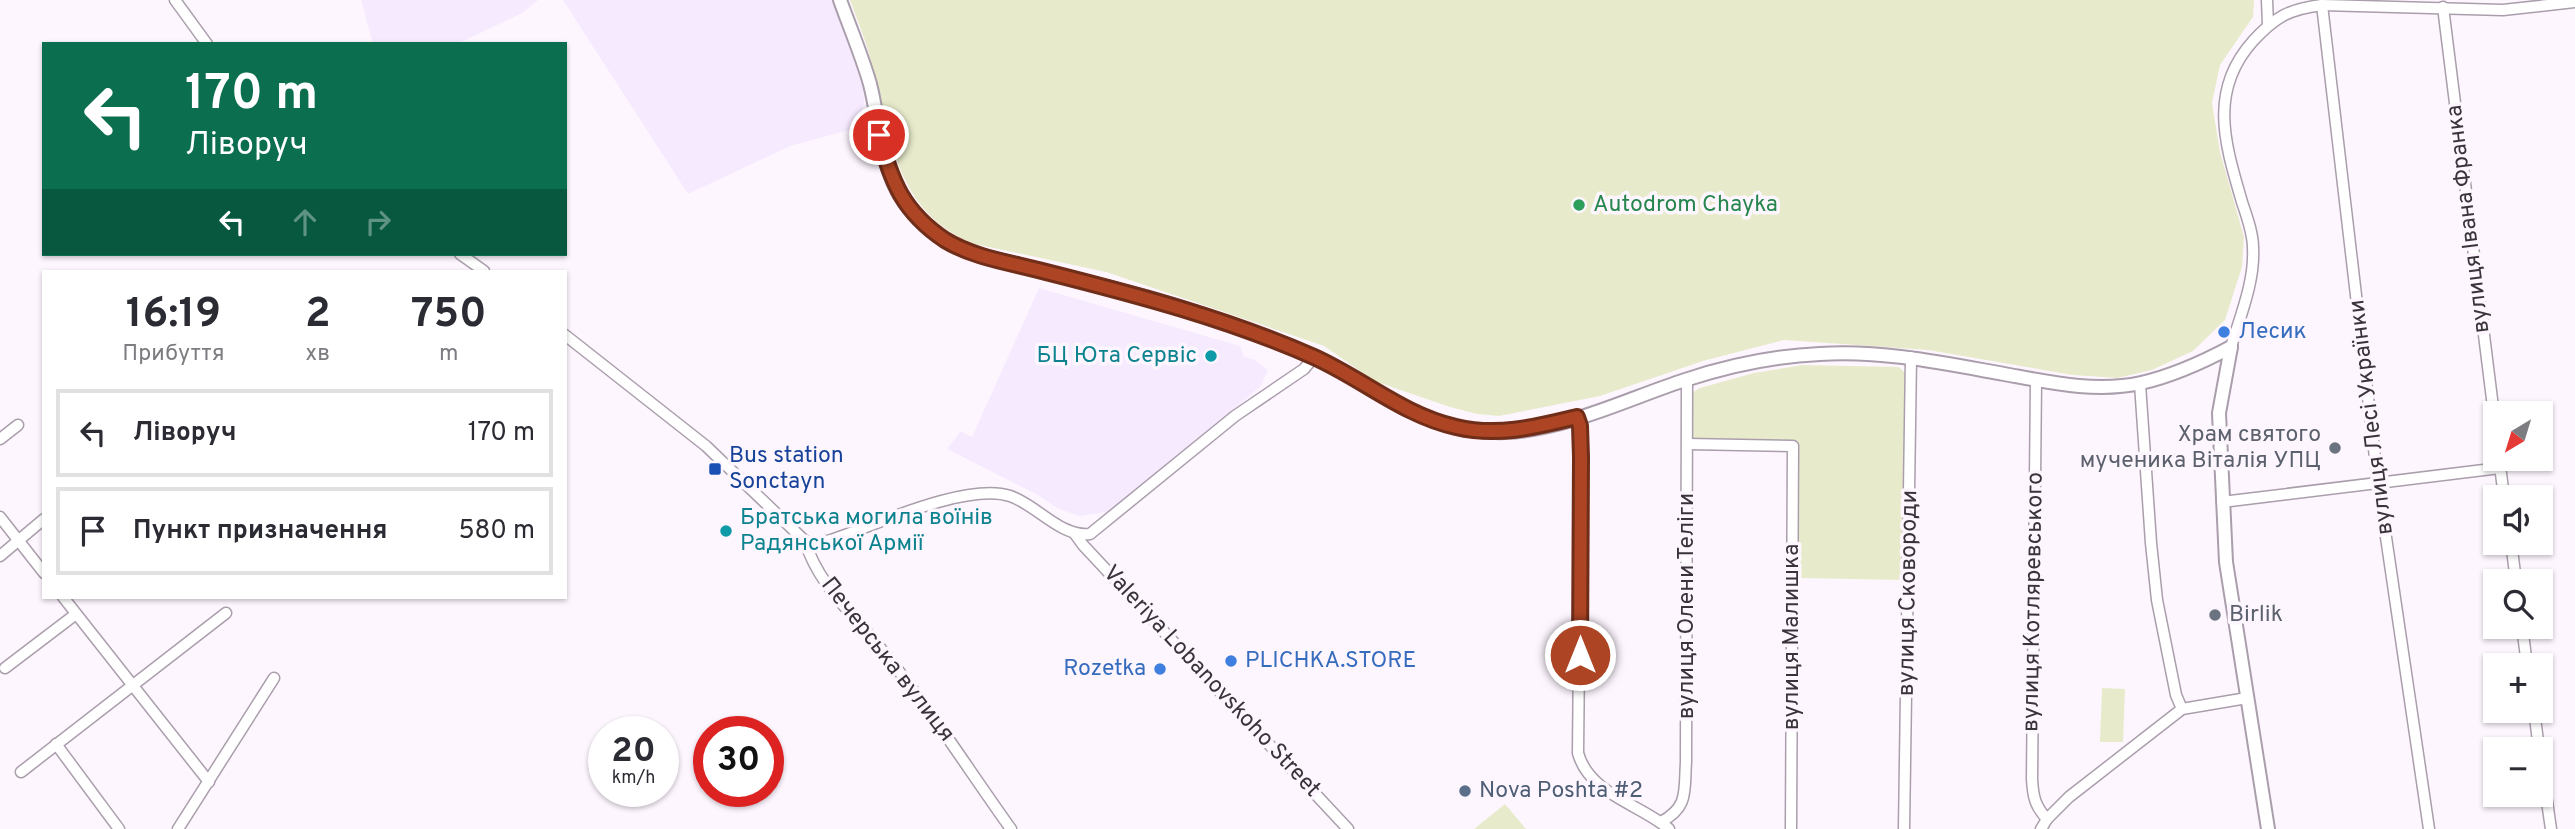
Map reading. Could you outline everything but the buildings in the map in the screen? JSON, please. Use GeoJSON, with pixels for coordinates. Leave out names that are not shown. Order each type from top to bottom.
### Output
{"type":"FeatureCollection","features":[{"type":"Feature","properties":{"kind":"street"},"geometry":{"type":"LineString","coordinates":[[174,0],[206,42]]}},
{"type":"Feature","properties":{"kind":"street"},"geometry":{"type":"LineString","coordinates":[[840,0],[870,83],[879,135],[895,185],[909,208],[931,229],[972,253],[1181,308],[1314,358],[1341,370],[1414,414],[1455,427],[1476,431],[1512,431],[1577,417],[1686,379],[1754,363],[1821,354],[1911,357],[2072,386],[2140,384],[2203,362],[2231,347]]}},
{"type":"Feature","properties":{"kind":"street"},"geometry":{"type":"LineString","coordinates":[[2267,0],[2268,25]]}},
{"type":"Feature","properties":{"kind":"street"},"geometry":{"type":"LineString","coordinates":[[2268,829],[2226,562],[2222,502],[2219,413],[2231,347],[2244,303],[2253,248],[2230,159],[2223,117],[2231,75],[2243,52],[2268,25],[2282,14],[2302,8],[2322,5],[2504,10],[2526,4],[2575,2]]}},
{"type":"Feature","properties":{"kind":"street","name":"вулиця Лесі Українки"},"geometry":{"type":"LineString","coordinates":[[2322,5],[2378,483],[2429,829]]}},
{"type":"Feature","properties":{"kind":"street","name":"вулиця Івана Франка"},"geometry":{"type":"LineString","coordinates":[[2443,7],[2492,401]]}},
{"type":"Feature","properties":{"kind":"street"},"geometry":{"type":"LineString","coordinates":[[463,256],[483,270]]}},
{"type":"Feature","properties":{"kind":"street","name":"Печерська вулиця"},"geometry":{"type":"LineString","coordinates":[[567,337],[706,446],[805,541],[811,561],[821,578],[881,648],[956,747],[1011,829]]}},
{"type":"Feature","properties":{"kind":"street","name":"вулиця Сковороди"},"geometry":{"type":"LineString","coordinates":[[1904,829],[1911,357]]}},
{"type":"Feature","properties":{"kind":"street"},"geometry":{"type":"LineString","coordinates":[[1075,534],[1090,534],[1105,523],[1235,416],[1304,369],[1314,358]]}},
{"type":"Feature","properties":{"kind":"street","name":"вулиця Олени Теліги"},"geometry":{"type":"LineString","coordinates":[[1665,825],[1679,810],[1684,795],[1688,444],[1686,379]]}},
{"type":"Feature","properties":{"kind":"street","name":"вулиця Котляревського"},"geometry":{"type":"LineString","coordinates":[[2036,380],[2032,779],[2037,808],[2047,819]]}},
{"type":"Feature","properties":{"kind":"street"},"geometry":{"type":"LineString","coordinates":[[2140,384],[2157,600],[2176,695],[2182,709]]}},
{"type":"Feature","properties":{"kind":"street"},"geometry":{"type":"LineString","coordinates":[[1577,417],[1581,457],[1578,752],[1582,767],[1612,795],[1665,825]]}},
{"type":"Feature","properties":{"kind":"street"},"geometry":{"type":"LineString","coordinates":[[0,439],[18,425]]}},
{"type":"Feature","properties":{"kind":"street","name":"вулиця Малишка"},"geometry":{"type":"LineString","coordinates":[[1688,444],[1793,446],[1791,829]]}},
{"type":"Feature","properties":{"kind":"street"},"geometry":{"type":"LineString","coordinates":[[2222,502],[2378,483],[2483,466]]}},
{"type":"Feature","properties":{"kind":"street","name":"Valeriya Lobanovskoho Street"},"geometry":{"type":"LineString","coordinates":[[805,541],[813,544],[831,540],[941,501],[980,492],[1001,494],[1022,501],[1075,534],[1348,829]]}},
{"type":"Feature","properties":{"kind":"street"},"geometry":{"type":"LineString","coordinates":[[0,517],[42,570]]}},
{"type":"Feature","properties":{"kind":"street"},"geometry":{"type":"LineString","coordinates":[[0,556],[42,521]]}},
{"type":"Feature","properties":{"kind":"street"},"geometry":{"type":"LineString","coordinates":[[65,599],[209,782]]}},
{"type":"Feature","properties":{"kind":"street"},"geometry":{"type":"LineString","coordinates":[[21,772],[226,613]]}},
{"type":"Feature","properties":{"kind":"street"},"geometry":{"type":"LineString","coordinates":[[5,668],[76,614]]}},
{"type":"Feature","properties":{"kind":"street"},"geometry":{"type":"LineString","coordinates":[[178,829],[274,678]]}},
{"type":"Feature","properties":{"kind":"street"},"geometry":{"type":"LineString","coordinates":[[2041,829],[2069,797],[2182,709],[2247,698]]}},
{"type":"Feature","properties":{"kind":"street"},"geometry":{"type":"LineString","coordinates":[[56,744],[118,829]]}},
{"type":"Feature","properties":{"kind":"street"},"geometry":{"type":"LineString","coordinates":[[2548,807],[2552,829]]}},
{"type":"Feature","properties":{"kind":"shaded area"},"geometry":{"type":"Polygon","coordinates":[[[361,0],[538,0],[524,12],[461,42],[372,42],[361,0]]]}},
{"type":"Feature","properties":{"kind":"shaded area"},"geometry":{"type":"Polygon","coordinates":[[[563,0],[833,0],[863,87],[864,103],[860,120],[849,130],[790,146],[688,194],[563,0]]]}},
{"type":"Feature","properties":{"kind":"shaded area"},"geometry":{"type":"Polygon","coordinates":[[[1039,288],[1240,346],[1244,357],[1255,360],[1268,370],[1261,386],[1113,511],[1079,516],[1057,508],[1038,495],[947,449],[961,431],[972,437],[1039,288]]]}},
{"type":"Feature","properties":{"kind":"green space","name":"Autodrom Chayka"},"geometry":{"type":"Polygon","coordinates":[[[850,0],[2254,0],[2253,17],[2220,65],[2212,103],[2220,152],[2244,237],[2242,267],[2225,320],[2193,351],[2152,370],[2117,378],[2073,375],[1928,350],[1784,340],[1703,361],[1600,396],[1499,416],[1477,414],[1374,381],[1324,346],[1106,272],[975,244],[948,230],[928,213],[912,192],[900,168],[869,53],[850,0]]]}},
{"type":"Feature","properties":{"kind":"green space"},"geometry":{"type":"Polygon","coordinates":[[[1803,365],[1899,367],[1905,373],[1903,580],[1799,578],[1797,442],[1696,441],[1690,436],[1690,401],[1693,392],[1754,373],[1803,365]]]}},
{"type":"Feature","properties":{"kind":"green space"},"geometry":{"type":"Polygon","coordinates":[[[2102,688],[2125,689],[2123,742],[2100,742],[2102,688]]]}},
{"type":"Feature","properties":{"kind":"green space"},"geometry":{"type":"Polygon","coordinates":[[[1505,804],[1526,829],[1474,829],[1505,804]]]}},
{"type":"Feature","properties":{"kind":"place","name":"Autodrom Chayka"},"geometry":{"type":"Point","coordinates":[1579,205]}},
{"type":"Feature","properties":{"kind":"place","name":"Лесик"},"geometry":{"type":"Point","coordinates":[2224,332]}},
{"type":"Feature","properties":{"kind":"place","name":"БЦ Юта Сервіс"},"geometry":{"type":"Point","coordinates":[1211,356]}},
{"type":"Feature","properties":{"kind":"place","name":"Храм святого мученика Віталія УПЦ"},"geometry":{"type":"Point","coordinates":[2335,448]}},
{"type":"Feature","properties":{"kind":"place","name":"Bus station Sonctayn"},"geometry":{"type":"Point","coordinates":[715,469]}},
{"type":"Feature","properties":{"kind":"place","name":"Братська могила воїнів Радянської Армії"},"geometry":{"type":"Point","coordinates":[726,531]}},
{"type":"Feature","properties":{"kind":"place","name":"Birlik"},"geometry":{"type":"Point","coordinates":[2215,615]}},
{"type":"Feature","properties":{"kind":"place","name":"PLICHKA.STORE"},"geometry":{"type":"Point","coordinates":[1231,661]}},
{"type":"Feature","properties":{"kind":"place","name":"Rozetka"},"geometry":{"type":"Point","coordinates":[1160,669]}},
{"type":"Feature","properties":{"kind":"place","name":"Nova Poshta #2"},"geometry":{"type":"Point","coordinates":[1465,791]}},
{"type":"Feature","properties":{"kind":"route"},"geometry":{"type":"LineString","coordinates":[[879,135],[887,166],[909,208],[944,239],[972,253],[1146,297],[1218,320],[1290,347],[1341,370],[1414,414],[1455,427],[1476,431],[1512,431],[1577,417],[1581,457],[1580,655]]}}]}
